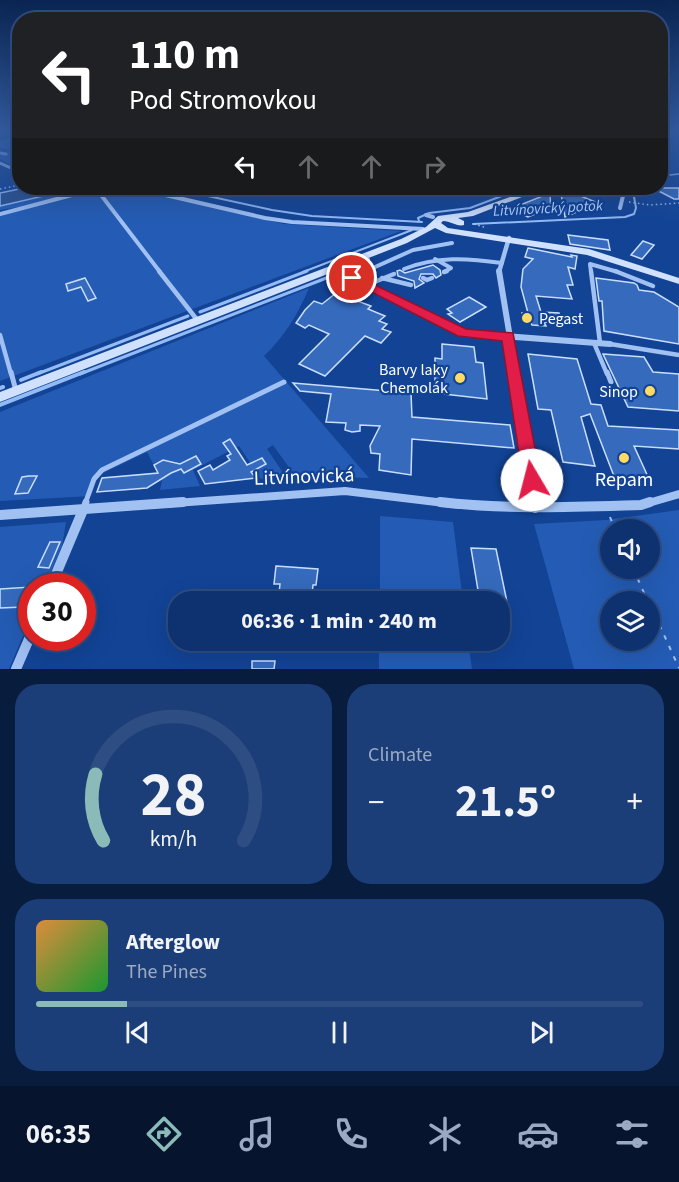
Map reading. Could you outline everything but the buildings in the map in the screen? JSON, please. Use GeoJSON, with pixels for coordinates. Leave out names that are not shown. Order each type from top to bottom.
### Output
{"type":"FeatureCollection","features":[{"type":"Feature","properties":{"kind":"main road"},"geometry":{"type":"LineString","coordinates":[[431,218],[447,218],[487,209],[523,195]]}},
{"type":"Feature","properties":{"kind":"main road"},"geometry":{"type":"LineString","coordinates":[[404,241],[423,229],[431,218],[487,209]]}},
{"type":"Feature","properties":{"kind":"main road"},"geometry":{"type":"LineString","coordinates":[[404,241],[459,229],[461,224],[487,209]]}},
{"type":"Feature","properties":{"kind":"main road"},"geometry":{"type":"LineString","coordinates":[[431,218],[439,228],[589,252],[679,281]]}},
{"type":"Feature","properties":{"kind":"main road"},"geometry":{"type":"LineString","coordinates":[[0,397],[404,241],[426,231],[431,218]]}},
{"type":"Feature","properties":{"kind":"main road"},"geometry":{"type":"LineString","coordinates":[[447,218],[479,233]]}},
{"type":"Feature","properties":{"kind":"street"},"geometry":{"type":"LineString","coordinates":[[509,238],[498,274],[523,416],[536,508]]}},
{"type":"Feature","properties":{"kind":"street"},"geometry":{"type":"LineString","coordinates":[[331,268],[463,333],[610,344]]}},
{"type":"Feature","properties":{"kind":"street","name":"Litvínovická"},"geometry":{"type":"LineString","coordinates":[[0,515],[345,491],[480,507],[536,508],[641,505],[679,494]]}},
{"type":"Feature","properties":{"kind":"street"},"geometry":{"type":"LineString","coordinates":[[56,573],[83,510]]}},
{"type":"Feature","properties":{"kind":"street"},"geometry":{"type":"LineString","coordinates":[[16,669],[24,651]]}},
{"type":"Feature","properties":{"kind":"lane"},"geometry":{"type":"LineString","coordinates":[[0,214],[71,195]]}},
{"type":"Feature","properties":{"kind":"lane"},"geometry":{"type":"LineString","coordinates":[[102,195],[198,321]]}},
{"type":"Feature","properties":{"kind":"lane"},"geometry":{"type":"LineString","coordinates":[[167,195],[274,219],[423,229]]}},
{"type":"Feature","properties":{"kind":"lane"},"geometry":{"type":"LineString","coordinates":[[620,208],[623,195]]}},
{"type":"Feature","properties":{"kind":"lane"},"geometry":{"type":"LineString","coordinates":[[352,278],[416,248],[432,243],[452,243]]}},
{"type":"Feature","properties":{"kind":"lane"},"geometry":{"type":"LineString","coordinates":[[435,258],[451,268],[444,272]]}},
{"type":"Feature","properties":{"kind":"lane"},"geometry":{"type":"LineString","coordinates":[[408,269],[425,260],[435,258],[502,263]]}},
{"type":"Feature","properties":{"kind":"lane"},"geometry":{"type":"LineString","coordinates":[[610,382],[597,343],[590,264],[606,267],[653,286]]}},
{"type":"Feature","properties":{"kind":"lane"},"geometry":{"type":"LineString","coordinates":[[366,285],[394,273]]}},
{"type":"Feature","properties":{"kind":"lane"},"geometry":{"type":"LineString","coordinates":[[382,278],[411,285]]}},
{"type":"Feature","properties":{"kind":"lane"},"geometry":{"type":"LineString","coordinates":[[392,281],[400,278]]}},
{"type":"Feature","properties":{"kind":"lane"},"geometry":{"type":"LineString","coordinates":[[423,279],[432,278]]}},
{"type":"Feature","properties":{"kind":"lane"},"geometry":{"type":"LineString","coordinates":[[0,335],[16,391]]}},
{"type":"Feature","properties":{"kind":"lane"},"geometry":{"type":"LineString","coordinates":[[610,344],[679,355]]}},
{"type":"Feature","properties":{"kind":"lane"},"geometry":{"type":"LineString","coordinates":[[83,510],[94,479],[102,470],[284,382]]}},
{"type":"Feature","properties":{"kind":"path"},"geometry":{"type":"LineString","coordinates":[[632,203],[679,203]]}},
{"type":"Feature","properties":{"kind":"path"},"geometry":{"type":"LineString","coordinates":[[604,505],[610,519]]}},
{"type":"Feature","properties":{"kind":"path"},"geometry":{"type":"LineString","coordinates":[[660,627],[679,668]]}},
{"type":"Feature","properties":{"kind":"shaded area"},"geometry":{"type":"Polygon","coordinates":[[[2,160],[12,160],[12,165],[2,160]]]}},
{"type":"Feature","properties":{"kind":"shaded area"},"geometry":{"type":"Polygon","coordinates":[[[12,190],[12,195],[48,195],[0,206],[0,193],[12,190]]]}},
{"type":"Feature","properties":{"kind":"shaded area"},"geometry":{"type":"Polygon","coordinates":[[[48,195],[159,195],[284,224],[401,231],[0,381],[0,216],[19,207],[0,210],[0,206],[48,195]]]}},
{"type":"Feature","properties":{"kind":"shaded area"},"geometry":{"type":"Polygon","coordinates":[[[309,288],[290,324],[264,356],[369,478],[295,476],[273,445],[267,449],[286,477],[261,479],[239,446],[193,470],[200,486],[160,490],[162,481],[147,452],[103,473],[97,479],[91,496],[0,501],[0,412],[309,288]]]}},
{"type":"Feature","properties":{"kind":"shaded area"},"geometry":{"type":"Polygon","coordinates":[[[679,510],[679,669],[574,669],[534,524],[600,520],[600,579],[660,579],[660,519],[613,519],[679,510]]]}},
{"type":"Feature","properties":{"kind":"shaded area"},"geometry":{"type":"Polygon","coordinates":[[[380,516],[453,522],[462,591],[380,591],[380,516]]]}},
{"type":"Feature","properties":{"kind":"shaded area"},"geometry":{"type":"Polygon","coordinates":[[[66,522],[62,546],[51,573],[18,573],[18,648],[9,669],[0,669],[0,527],[66,522]]]}},
{"type":"Feature","properties":{"kind":"shaded area"},"geometry":{"type":"Polygon","coordinates":[[[379,651],[469,651],[472,669],[379,669],[379,651]]]}},
{"type":"Feature","properties":{"kind":"waterway","name":"Litvínovický potok"},"geometry":{"type":"LineString","coordinates":[[668,175],[679,174]]}},
{"type":"Feature","properties":{"kind":"waterway","name":"Litvínovický potok"},"geometry":{"type":"LineString","coordinates":[[203,195],[312,216],[422,222]]}},
{"type":"Feature","properties":{"kind":"waterway"},"geometry":{"type":"LineString","coordinates":[[419,221],[418,218],[429,213],[470,208],[504,195]]}},
{"type":"Feature","properties":{"kind":"waterway","name":"Litvínovický potok"},"geometry":{"type":"LineString","coordinates":[[473,224],[625,217],[634,214],[636,208],[634,195]]}},
{"type":"Feature","properties":{"kind":"waterway"},"geometry":{"type":"LineString","coordinates":[[303,272],[412,230]]}},
{"type":"Feature","properties":{"kind":"waterway"},"geometry":{"type":"LineString","coordinates":[[349,269],[369,259],[367,258]]}},
{"type":"Feature","properties":{"kind":"waterway"},"geometry":{"type":"LineString","coordinates":[[200,312],[307,271]]}},
{"type":"Feature","properties":{"kind":"waterway"},"geometry":{"type":"LineString","coordinates":[[80,374],[329,277]]}},
{"type":"Feature","properties":{"kind":"waterway"},"geometry":{"type":"LineString","coordinates":[[37,374],[188,316]]}},
{"type":"Feature","properties":{"kind":"waterway"},"geometry":{"type":"LineString","coordinates":[[21,380],[41,372]]}},
{"type":"Feature","properties":{"kind":"waterway"},"geometry":{"type":"LineString","coordinates":[[0,405],[84,372]]}},
{"type":"Feature","properties":{"kind":"place","name":"Pegast"},"geometry":{"type":"Point","coordinates":[527,318]}},
{"type":"Feature","properties":{"kind":"place","name":"Barvy laky Chemolák"},"geometry":{"type":"Point","coordinates":[460,378]}},
{"type":"Feature","properties":{"kind":"place","name":"Sinop"},"geometry":{"type":"Point","coordinates":[650,391]}},
{"type":"Feature","properties":{"kind":"place","name":"Repam"},"geometry":{"type":"Point","coordinates":[624,458]}},
{"type":"Feature","properties":{"kind":"route"},"geometry":{"type":"LineString","coordinates":[[352,278],[463,333],[508,337],[532,480]]}}]}
